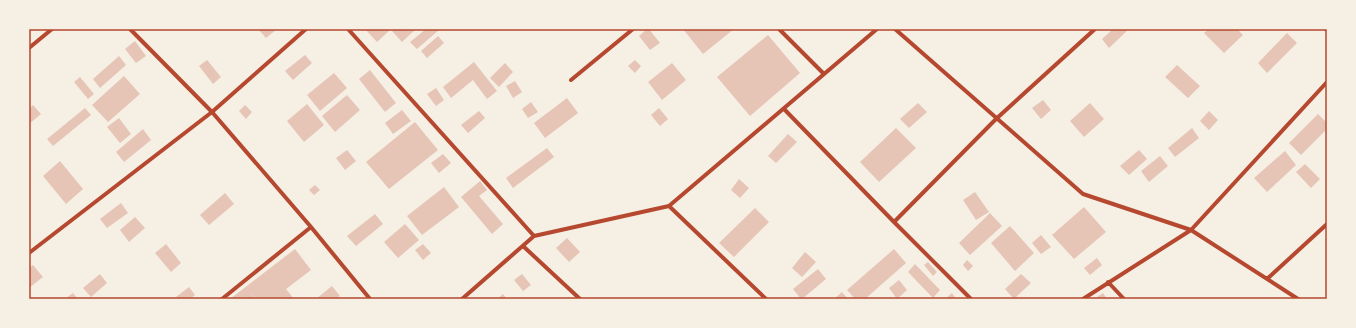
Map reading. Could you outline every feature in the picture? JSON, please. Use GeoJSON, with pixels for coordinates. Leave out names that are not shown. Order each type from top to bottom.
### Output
{"type":"FeatureCollection","features":[{"type":"Feature","properties":{"kind":"street"},"geometry":{"type":"LineString","coordinates":[[29,48],[52,29]]}},
{"type":"Feature","properties":{"kind":"street"},"geometry":{"type":"LineString","coordinates":[[130,29],[212,112],[311,226],[370,299]]}},
{"type":"Feature","properties":{"kind":"street"},"geometry":{"type":"LineString","coordinates":[[29,253],[212,112],[306,29]]}},
{"type":"Feature","properties":{"kind":"street"},"geometry":{"type":"LineString","coordinates":[[348,29],[534,236]]}},
{"type":"Feature","properties":{"kind":"street"},"geometry":{"type":"LineString","coordinates":[[571,80],[634,29]]}},
{"type":"Feature","properties":{"kind":"street"},"geometry":{"type":"LineString","coordinates":[[779,29],[824,74]]}},
{"type":"Feature","properties":{"kind":"street"},"geometry":{"type":"LineString","coordinates":[[462,299],[534,236],[669,206],[878,29]]}},
{"type":"Feature","properties":{"kind":"street"},"geometry":{"type":"LineString","coordinates":[[894,29],[1083,194],[1191,230],[1298,299]]}},
{"type":"Feature","properties":{"kind":"street"},"geometry":{"type":"LineString","coordinates":[[894,222],[996,119],[1095,29]]}},
{"type":"Feature","properties":{"kind":"street"},"geometry":{"type":"LineString","coordinates":[[1083,299],[1191,230],[1327,82]]}},
{"type":"Feature","properties":{"kind":"street"},"geometry":{"type":"LineString","coordinates":[[784,109],[971,299]]}},
{"type":"Feature","properties":{"kind":"street"},"geometry":{"type":"LineString","coordinates":[[669,206],[766,299]]}},
{"type":"Feature","properties":{"kind":"street"},"geometry":{"type":"LineString","coordinates":[[1267,279],[1327,224]]}},
{"type":"Feature","properties":{"kind":"street"},"geometry":{"type":"LineString","coordinates":[[222,299],[311,226]]}},
{"type":"Feature","properties":{"kind":"street"},"geometry":{"type":"LineString","coordinates":[[523,246],[580,299]]}},
{"type":"Feature","properties":{"kind":"street"},"geometry":{"type":"LineString","coordinates":[[1108,282],[1124,299]]}},
{"type":"Feature","properties":{"kind":"building"},"geometry":{"type":"Polygon","coordinates":[[[258,29],[277,29],[266,38],[258,29]]]}},
{"type":"Feature","properties":{"kind":"building"},"geometry":{"type":"Polygon","coordinates":[[[365,29],[391,29],[377,42],[365,29]]]}},
{"type":"Feature","properties":{"kind":"building"},"geometry":{"type":"Polygon","coordinates":[[[394,29],[416,29],[402,42],[392,31],[394,29]]]}},
{"type":"Feature","properties":{"kind":"building"},"geometry":{"type":"Polygon","coordinates":[[[426,29],[440,29],[417,49],[410,42],[426,29]]]}},
{"type":"Feature","properties":{"kind":"building"},"geometry":{"type":"Polygon","coordinates":[[[649,29],[660,43],[650,50],[639,36],[649,29]]]}},
{"type":"Feature","properties":{"kind":"building"},"geometry":{"type":"Polygon","coordinates":[[[683,29],[734,29],[703,54],[683,29]]]}},
{"type":"Feature","properties":{"kind":"building"},"geometry":{"type":"Polygon","coordinates":[[[1113,29],[1129,29],[1109,48],[1102,39],[1113,29]]]}},
{"type":"Feature","properties":{"kind":"building"},"geometry":{"type":"Polygon","coordinates":[[[1209,29],[1237,29],[1243,35],[1224,53],[1204,33],[1209,29]]]}},
{"type":"Feature","properties":{"kind":"building"},"geometry":{"type":"Polygon","coordinates":[[[1287,33],[1297,43],[1267,73],[1258,63],[1287,33]]]}},
{"type":"Feature","properties":{"kind":"building"},"geometry":{"type":"Polygon","coordinates":[[[768,35],[800,73],[750,116],[717,77],[768,35]]]}},
{"type":"Feature","properties":{"kind":"building"},"geometry":{"type":"Polygon","coordinates":[[[438,36],[444,43],[427,58],[421,51],[438,36]]]}},
{"type":"Feature","properties":{"kind":"building"},"geometry":{"type":"Polygon","coordinates":[[[135,41],[146,56],[136,63],[125,49],[135,41]]]}},
{"type":"Feature","properties":{"kind":"building"},"geometry":{"type":"Polygon","coordinates":[[[305,55],[312,63],[293,80],[285,71],[305,55]]]}},
{"type":"Feature","properties":{"kind":"building"},"geometry":{"type":"Polygon","coordinates":[[[119,56],[126,65],[100,88],[93,79],[119,56]]]}},
{"type":"Feature","properties":{"kind":"building"},"geometry":{"type":"Polygon","coordinates":[[[207,60],[221,77],[213,84],[199,66],[207,60]]]}},
{"type":"Feature","properties":{"kind":"building"},"geometry":{"type":"Polygon","coordinates":[[[635,60],[641,66],[635,73],[628,66],[635,60]]]}},
{"type":"Feature","properties":{"kind":"building"},"geometry":{"type":"Polygon","coordinates":[[[474,62],[497,91],[487,99],[473,80],[451,98],[443,87],[474,62]]]}},
{"type":"Feature","properties":{"kind":"building"},"geometry":{"type":"Polygon","coordinates":[[[505,63],[513,72],[499,87],[490,78],[505,63]]]}},
{"type":"Feature","properties":{"kind":"building"},"geometry":{"type":"Polygon","coordinates":[[[672,63],[686,80],[662,100],[648,82],[672,63]]]}},
{"type":"Feature","properties":{"kind":"building"},"geometry":{"type":"Polygon","coordinates":[[[1177,65],[1200,86],[1188,98],[1165,77],[1177,65]]]}},
{"type":"Feature","properties":{"kind":"building"},"geometry":{"type":"Polygon","coordinates":[[[370,70],[396,103],[385,112],[359,79],[370,70]]]}},
{"type":"Feature","properties":{"kind":"building"},"geometry":{"type":"Polygon","coordinates":[[[334,73],[347,88],[320,111],[307,95],[334,73]]]}},
{"type":"Feature","properties":{"kind":"building"},"geometry":{"type":"Polygon","coordinates":[[[124,76],[140,94],[108,122],[92,105],[124,76]]]}},
{"type":"Feature","properties":{"kind":"building"},"geometry":{"type":"Polygon","coordinates":[[[80,77],[94,94],[88,99],[74,82],[80,77]]]}},
{"type":"Feature","properties":{"kind":"building"},"geometry":{"type":"Polygon","coordinates":[[[515,81],[522,92],[513,98],[506,86],[515,81]]]}},
{"type":"Feature","properties":{"kind":"building"},"geometry":{"type":"Polygon","coordinates":[[[436,88],[444,100],[436,106],[427,94],[436,88]]]}},
{"type":"Feature","properties":{"kind":"building"},"geometry":{"type":"Polygon","coordinates":[[[347,95],[360,110],[335,132],[322,116],[347,95]]]}},
{"type":"Feature","properties":{"kind":"building"},"geometry":{"type":"Polygon","coordinates":[[[567,98],[578,113],[545,138],[534,123],[567,98]]]}},
{"type":"Feature","properties":{"kind":"building"},"geometry":{"type":"Polygon","coordinates":[[[1043,100],[1051,110],[1041,119],[1032,108],[1043,100]]]}},
{"type":"Feature","properties":{"kind":"building"},"geometry":{"type":"Polygon","coordinates":[[[531,102],[538,112],[528,118],[522,109],[531,102]]]}},
{"type":"Feature","properties":{"kind":"building"},"geometry":{"type":"Polygon","coordinates":[[[918,103],[927,112],[909,128],[900,119],[918,103]]]}},
{"type":"Feature","properties":{"kind":"building"},"geometry":{"type":"Polygon","coordinates":[[[1090,103],[1104,119],[1084,137],[1070,121],[1090,103]]]}},
{"type":"Feature","properties":{"kind":"building"},"geometry":{"type":"Polygon","coordinates":[[[307,104],[324,125],[304,142],[287,121],[307,104]]]}},
{"type":"Feature","properties":{"kind":"building"},"geometry":{"type":"Polygon","coordinates":[[[33,105],[41,114],[29,124],[29,109],[33,105]]]}},
{"type":"Feature","properties":{"kind":"building"},"geometry":{"type":"Polygon","coordinates":[[[245,105],[252,112],[246,119],[239,111],[245,105]]]}},
{"type":"Feature","properties":{"kind":"building"},"geometry":{"type":"Polygon","coordinates":[[[85,108],[91,115],[53,146],[47,139],[85,108]]]}},
{"type":"Feature","properties":{"kind":"building"},"geometry":{"type":"Polygon","coordinates":[[[659,108],[668,119],[660,126],[651,115],[659,108]]]}},
{"type":"Feature","properties":{"kind":"building"},"geometry":{"type":"Polygon","coordinates":[[[402,110],[411,121],[393,134],[385,123],[402,110]]]}},
{"type":"Feature","properties":{"kind":"building"},"geometry":{"type":"Polygon","coordinates":[[[479,111],[485,118],[468,133],[461,125],[479,111]]]}},
{"type":"Feature","properties":{"kind":"building"},"geometry":{"type":"Polygon","coordinates":[[[1209,111],[1218,120],[1209,130],[1200,121],[1209,111]]]}},
{"type":"Feature","properties":{"kind":"building"},"geometry":{"type":"Polygon","coordinates":[[[1318,114],[1327,123],[1327,129],[1301,155],[1289,143],[1318,114]]]}},
{"type":"Feature","properties":{"kind":"building"},"geometry":{"type":"Polygon","coordinates":[[[119,118],[131,134],[120,143],[107,127],[119,118]]]}},
{"type":"Feature","properties":{"kind":"building"},"geometry":{"type":"Polygon","coordinates":[[[415,122],[438,150],[389,189],[366,162],[415,122]]]}},
{"type":"Feature","properties":{"kind":"building"},"geometry":{"type":"Polygon","coordinates":[[[896,128],[916,148],[879,182],[860,162],[896,128]]]}},
{"type":"Feature","properties":{"kind":"building"},"geometry":{"type":"Polygon","coordinates":[[[1192,128],[1199,138],[1175,157],[1168,148],[1192,128]]]}},
{"type":"Feature","properties":{"kind":"building"},"geometry":{"type":"Polygon","coordinates":[[[143,129],[151,140],[124,162],[116,152],[143,129]]]}},
{"type":"Feature","properties":{"kind":"building"},"geometry":{"type":"Polygon","coordinates":[[[788,134],[797,142],[776,163],[768,156],[788,134]]]}},
{"type":"Feature","properties":{"kind":"building"},"geometry":{"type":"Polygon","coordinates":[[[547,148],[554,157],[513,188],[506,178],[547,148]]]}},
{"type":"Feature","properties":{"kind":"building"},"geometry":{"type":"Polygon","coordinates":[[[347,150],[356,161],[345,170],[336,158],[347,150]]]}},
{"type":"Feature","properties":{"kind":"building"},"geometry":{"type":"Polygon","coordinates":[[[1139,150],[1147,159],[1129,175],[1120,166],[1139,150]]]}},
{"type":"Feature","properties":{"kind":"building"},"geometry":{"type":"Polygon","coordinates":[[[1285,151],[1296,165],[1267,192],[1254,178],[1285,151]]]}},
{"type":"Feature","properties":{"kind":"building"},"geometry":{"type":"Polygon","coordinates":[[[443,154],[451,163],[439,173],[431,163],[443,154]]]}},
{"type":"Feature","properties":{"kind":"building"},"geometry":{"type":"Polygon","coordinates":[[[1160,156],[1168,166],[1149,182],[1141,171],[1160,156]]]}},
{"type":"Feature","properties":{"kind":"building"},"geometry":{"type":"Polygon","coordinates":[[[60,161],[83,189],[66,204],[43,176],[60,161]]]}},
{"type":"Feature","properties":{"kind":"building"},"geometry":{"type":"Polygon","coordinates":[[[1305,164],[1320,179],[1311,188],[1296,172],[1305,164]]]}},
{"type":"Feature","properties":{"kind":"building"},"geometry":{"type":"Polygon","coordinates":[[[739,179],[749,188],[740,198],[731,190],[739,179]]]}},
{"type":"Feature","properties":{"kind":"building"},"geometry":{"type":"Polygon","coordinates":[[[480,181],[487,190],[479,196],[503,224],[492,234],[461,197],[480,181]]]}},
{"type":"Feature","properties":{"kind":"building"},"geometry":{"type":"Polygon","coordinates":[[[315,185],[320,190],[314,195],[309,190],[315,185]]]}},
{"type":"Feature","properties":{"kind":"building"},"geometry":{"type":"Polygon","coordinates":[[[444,187],[459,207],[422,235],[407,216],[444,187]]]}},
{"type":"Feature","properties":{"kind":"building"},"geometry":{"type":"Polygon","coordinates":[[[975,192],[989,212],[976,220],[963,200],[975,192]]]}},
{"type":"Feature","properties":{"kind":"building"},"geometry":{"type":"Polygon","coordinates":[[[225,193],[234,204],[209,225],[200,215],[225,193]]]}},
{"type":"Feature","properties":{"kind":"building"},"geometry":{"type":"Polygon","coordinates":[[[121,203],[128,213],[107,228],[100,219],[121,203]]]}},
{"type":"Feature","properties":{"kind":"building"},"geometry":{"type":"Polygon","coordinates":[[[1084,207],[1106,232],[1074,259],[1052,235],[1084,207]]]}},
{"type":"Feature","properties":{"kind":"building"},"geometry":{"type":"Polygon","coordinates":[[[755,208],[769,222],[734,257],[719,243],[755,208]]]}},
{"type":"Feature","properties":{"kind":"building"},"geometry":{"type":"Polygon","coordinates":[[[990,213],[1002,226],[970,255],[959,243],[990,213]]]}},
{"type":"Feature","properties":{"kind":"building"},"geometry":{"type":"Polygon","coordinates":[[[375,214],[383,224],[356,246],[347,236],[375,214]]]}},
{"type":"Feature","properties":{"kind":"building"},"geometry":{"type":"Polygon","coordinates":[[[135,217],[145,228],[129,242],[120,230],[135,217]]]}},
{"type":"Feature","properties":{"kind":"building"},"geometry":{"type":"Polygon","coordinates":[[[405,224],[419,240],[398,258],[384,242],[405,224]]]}},
{"type":"Feature","properties":{"kind":"building"},"geometry":{"type":"Polygon","coordinates":[[[1010,226],[1034,253],[1015,271],[991,243],[1010,226]]]}},
{"type":"Feature","properties":{"kind":"building"},"geometry":{"type":"Polygon","coordinates":[[[1041,235],[1051,247],[1041,254],[1032,243],[1041,235]]]}},
{"type":"Feature","properties":{"kind":"building"},"geometry":{"type":"Polygon","coordinates":[[[567,238],[580,252],[569,262],[556,248],[567,238]]]}},
{"type":"Feature","properties":{"kind":"building"},"geometry":{"type":"Polygon","coordinates":[[[166,244],[181,263],[171,272],[155,253],[166,244]]]}},
{"type":"Feature","properties":{"kind":"building"},"geometry":{"type":"Polygon","coordinates":[[[423,244],[431,253],[423,260],[415,250],[423,244]]]}},
{"type":"Feature","properties":{"kind":"building"},"geometry":{"type":"Polygon","coordinates":[[[295,249],[311,270],[286,289],[294,299],[257,299],[251,293],[256,299],[230,299],[295,249]]]}},
{"type":"Feature","properties":{"kind":"building"},"geometry":{"type":"Polygon","coordinates":[[[894,249],[906,263],[865,299],[855,299],[847,290],[894,249]]]}},
{"type":"Feature","properties":{"kind":"building"},"geometry":{"type":"Polygon","coordinates":[[[805,252],[816,262],[802,277],[792,268],[805,252]]]}},
{"type":"Feature","properties":{"kind":"building"},"geometry":{"type":"Polygon","coordinates":[[[1097,258],[1102,265],[1090,275],[1084,268],[1097,258]]]}},
{"type":"Feature","properties":{"kind":"building"},"geometry":{"type":"Polygon","coordinates":[[[967,260],[973,266],[968,271],[963,265],[967,260]]]}},
{"type":"Feature","properties":{"kind":"building"},"geometry":{"type":"Polygon","coordinates":[[[928,262],[937,272],[933,276],[924,265],[928,262]]]}},
{"type":"Feature","properties":{"kind":"building"},"geometry":{"type":"Polygon","coordinates":[[[915,264],[940,290],[933,298],[908,272],[915,264]]]}},
{"type":"Feature","properties":{"kind":"building"},"geometry":{"type":"Polygon","coordinates":[[[33,265],[43,277],[29,288],[29,268],[33,265]]]}},
{"type":"Feature","properties":{"kind":"building"},"geometry":{"type":"Polygon","coordinates":[[[818,269],[826,279],[801,299],[793,289],[818,269]]]}},
{"type":"Feature","properties":{"kind":"building"},"geometry":{"type":"Polygon","coordinates":[[[100,274],[107,283],[91,297],[83,288],[100,274]]]}},
{"type":"Feature","properties":{"kind":"building"},"geometry":{"type":"Polygon","coordinates":[[[522,274],[531,285],[523,291],[514,280],[522,274]]]}},
{"type":"Feature","properties":{"kind":"building"},"geometry":{"type":"Polygon","coordinates":[[[1021,274],[1031,283],[1014,299],[1005,289],[1021,274]]]}},
{"type":"Feature","properties":{"kind":"building"},"geometry":{"type":"Polygon","coordinates":[[[899,280],[907,290],[897,299],[889,288],[899,280]]]}},
{"type":"Feature","properties":{"kind":"building"},"geometry":{"type":"Polygon","coordinates":[[[332,286],[340,296],[336,299],[316,299],[332,286]]]}},
{"type":"Feature","properties":{"kind":"building"},"geometry":{"type":"Polygon","coordinates":[[[189,287],[195,295],[190,299],[178,299],[176,297],[189,287]]]}},
{"type":"Feature","properties":{"kind":"building"},"geometry":{"type":"Polygon","coordinates":[[[842,292],[848,299],[834,299],[842,292]]]}},
{"type":"Feature","properties":{"kind":"building"},"geometry":{"type":"Polygon","coordinates":[[[73,293],[78,299],[65,299],[73,293]]]}},
{"type":"Feature","properties":{"kind":"building"},"geometry":{"type":"Polygon","coordinates":[[[952,293],[956,299],[945,299],[952,293]]]}},
{"type":"Feature","properties":{"kind":"building"},"geometry":{"type":"Polygon","coordinates":[[[1103,293],[1107,299],[1094,299],[1103,293]]]}},
{"type":"Feature","properties":{"kind":"building"},"geometry":{"type":"Polygon","coordinates":[[[503,294],[507,299],[497,299],[503,294]]]}}]}
